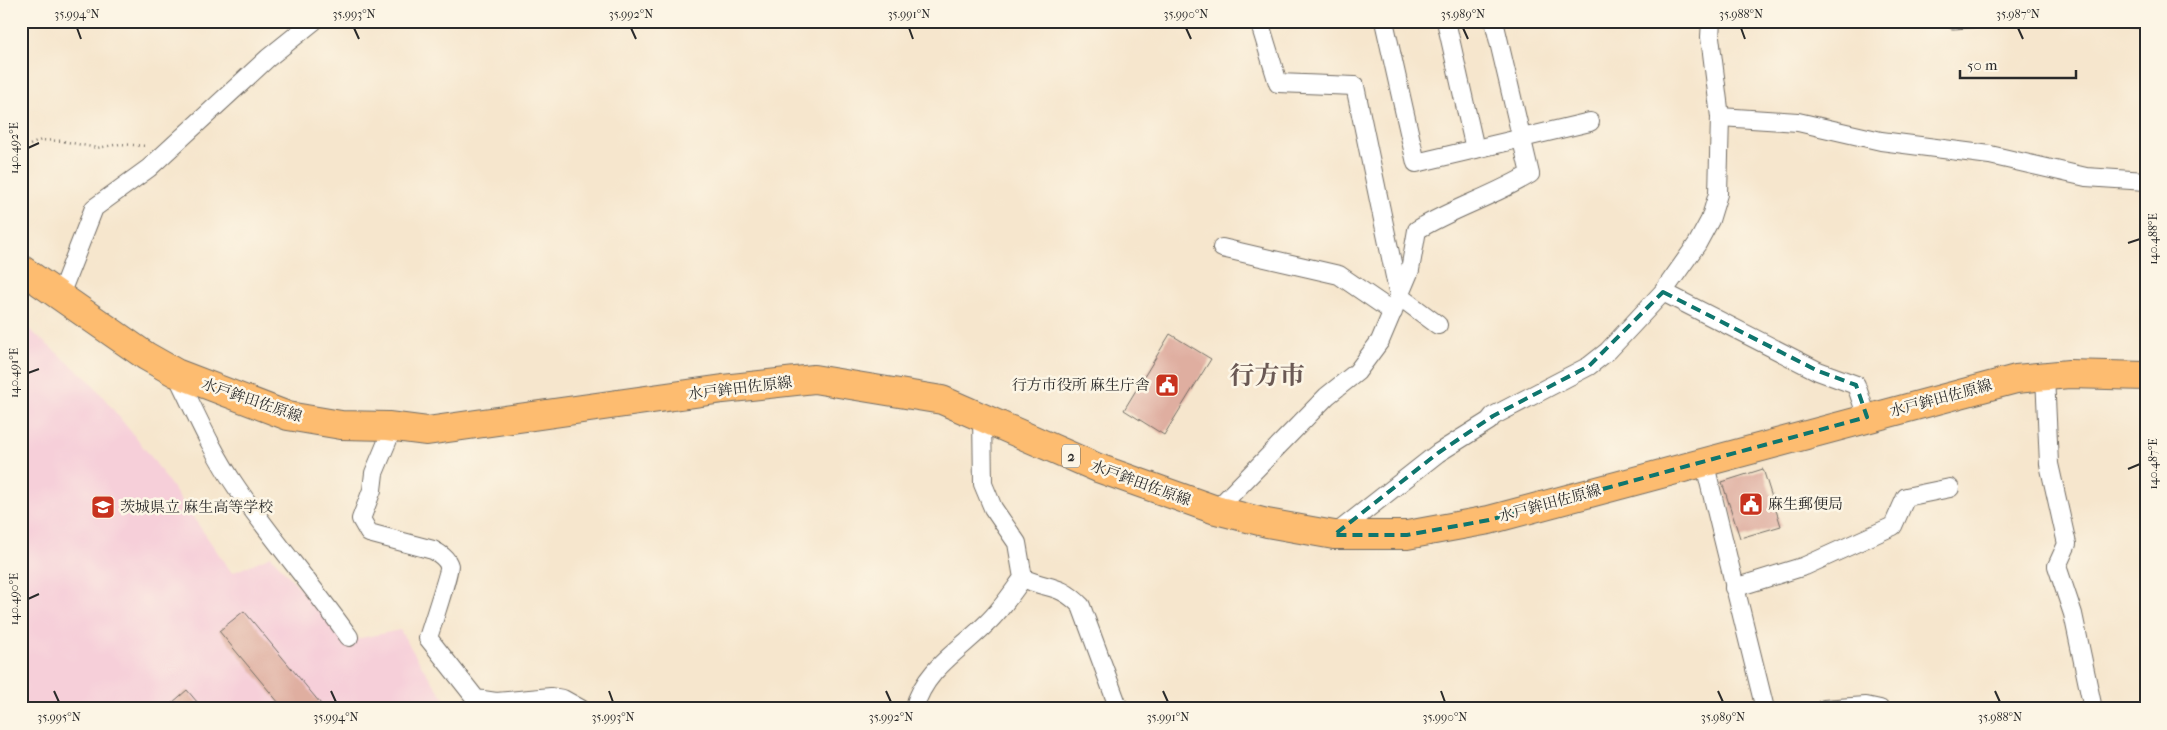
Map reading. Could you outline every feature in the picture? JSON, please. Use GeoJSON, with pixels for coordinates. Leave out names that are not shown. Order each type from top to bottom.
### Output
{"type":"FeatureCollection","features":[{"type":"Feature","properties":{"kind":"main road","name":"水戸鉾田佐原線"},"geometry":{"type":"LineString","coordinates":[[21,269],[146,356],[176,373],[288,416],[341,425],[388,426],[427,432],[724,389],[814,379],[942,400],[1098,468],[1216,510],[1267,523],[1334,535],[1407,535],[1489,520],[2016,378],[2069,374],[2146,376]]}},
{"type":"Feature","properties":{"kind":"street"},"geometry":{"type":"LineString","coordinates":[[60,295],[94,208],[149,168],[268,58],[314,21]]}},
{"type":"Feature","properties":{"kind":"street"},"geometry":{"type":"LineString","coordinates":[[1259,21],[1278,83],[1355,86],[1396,304]]}},
{"type":"Feature","properties":{"kind":"street"},"geometry":{"type":"LineString","coordinates":[[1384,21],[1416,163],[1590,122]]}},
{"type":"Feature","properties":{"kind":"street"},"geometry":{"type":"LineString","coordinates":[[1446,21],[1475,148]]}},
{"type":"Feature","properties":{"kind":"street"},"geometry":{"type":"LineString","coordinates":[[1216,510],[1327,396],[1356,372],[1380,341],[1410,270],[1417,230],[1437,218],[1510,186],[1530,174],[1494,21]]}},
{"type":"Feature","properties":{"kind":"street"},"geometry":{"type":"LineString","coordinates":[[1334,535],[1438,453],[1489,421],[1493,416],[1589,366],[1608,351],[1663,292],[1697,244],[1710,220],[1718,194],[1720,117],[1710,37],[1711,21]]}},
{"type":"Feature","properties":{"kind":"street"},"geometry":{"type":"LineString","coordinates":[[1720,117],[1798,122],[1881,141],[1990,155],[2086,177],[2146,181]]}},
{"type":"Feature","properties":{"kind":"street"},"geometry":{"type":"LineString","coordinates":[[1222,248],[1340,275],[1438,325]]}},
{"type":"Feature","properties":{"kind":"street"},"geometry":{"type":"LineString","coordinates":[[1663,292],[1818,371],[1856,385],[1867,417]]}},
{"type":"Feature","properties":{"kind":"street"},"geometry":{"type":"LineString","coordinates":[[176,373],[209,442],[236,487],[288,559],[320,596],[350,637]]}},
{"type":"Feature","properties":{"kind":"street"},"geometry":{"type":"LineString","coordinates":[[2045,376],[2049,464],[2067,544],[2058,566],[2074,614],[2093,709]]}},
{"type":"Feature","properties":{"kind":"street"},"geometry":{"type":"LineString","coordinates":[[914,709],[918,694],[938,666],[989,622],[1023,578],[1016,543],[993,508],[983,484],[982,417]]}},
{"type":"Feature","properties":{"kind":"street"},"geometry":{"type":"LineString","coordinates":[[388,426],[389,437],[374,473],[372,490],[360,519],[369,532],[432,550],[441,554],[449,565],[449,573],[441,591],[428,638],[476,699],[496,702],[551,697],[564,698],[581,709]]}},
{"type":"Feature","properties":{"kind":"street"},"geometry":{"type":"LineString","coordinates":[[1704,461],[1765,709]]}},
{"type":"Feature","properties":{"kind":"street"},"geometry":{"type":"LineString","coordinates":[[1734,588],[1805,566],[1893,526],[1906,497],[1950,488]]}},
{"type":"Feature","properties":{"kind":"street"},"geometry":{"type":"LineString","coordinates":[[1023,578],[1070,594],[1081,606],[1119,709]]}},
{"type":"Feature","properties":{"kind":"street"},"geometry":{"type":"LineString","coordinates":[[1824,709],[1866,706],[1880,709]]}},
{"type":"Feature","properties":{"kind":"lane"},"geometry":{"type":"LineString","coordinates":[[1953,24],[1998,21]]}},
{"type":"Feature","properties":{"kind":"lane"},"geometry":{"type":"LineString","coordinates":[[2108,21],[2146,24]]}},
{"type":"Feature","properties":{"kind":"path"},"geometry":{"type":"LineString","coordinates":[[21,149],[41,140],[63,141],[97,148],[120,144],[140,146],[174,145]]}},
{"type":"Feature","properties":{"kind":"highlighted area"},"geometry":{"type":"Polygon","coordinates":[[[1663,292],[1818,371],[1856,385],[1867,417],[1489,520],[1407,535],[1334,535],[1438,453],[1493,416],[1589,366],[1663,292]]]}},
{"type":"Feature","properties":{"kind":"shaded area","name":"茨城県立 麻生高等学校"},"geometry":{"type":"Polygon","coordinates":[[[21,322],[91,382],[152,458],[232,573],[271,556],[346,641],[400,630],[425,671],[452,709],[21,709],[21,322]]]}},
{"type":"Feature","properties":{"kind":"building","name":"行方市役所 麻生庁舎"},"geometry":{"type":"Polygon","coordinates":[[[1170,334],[1211,359],[1164,435],[1124,410],[1170,334]]]}},
{"type":"Feature","properties":{"kind":"building"},"geometry":{"type":"Polygon","coordinates":[[[1763,469],[1781,526],[1740,538],[1722,482],[1763,469]]]}},
{"type":"Feature","properties":{"kind":"building"},"geometry":{"type":"Polygon","coordinates":[[[244,611],[325,709],[284,709],[219,631],[244,611]]]}},
{"type":"Feature","properties":{"kind":"building"},"geometry":{"type":"Polygon","coordinates":[[[187,690],[203,709],[165,709],[187,690]]]}},
{"type":"Feature","properties":{"kind":"place","name":"行方市役所 麻生庁舎"},"geometry":{"type":"Point","coordinates":[1167,385]}},
{"type":"Feature","properties":{"kind":"place","name":"麻生郵便局"},"geometry":{"type":"Point","coordinates":[1751,504]}},
{"type":"Feature","properties":{"kind":"place","name":"茨城県立 麻生高等学校"},"geometry":{"type":"Point","coordinates":[103,507]}},
{"type":"Feature","properties":{"kind":"district","name":"行方市"},"geometry":{"type":"Point","coordinates":[1267,375]}}]}
